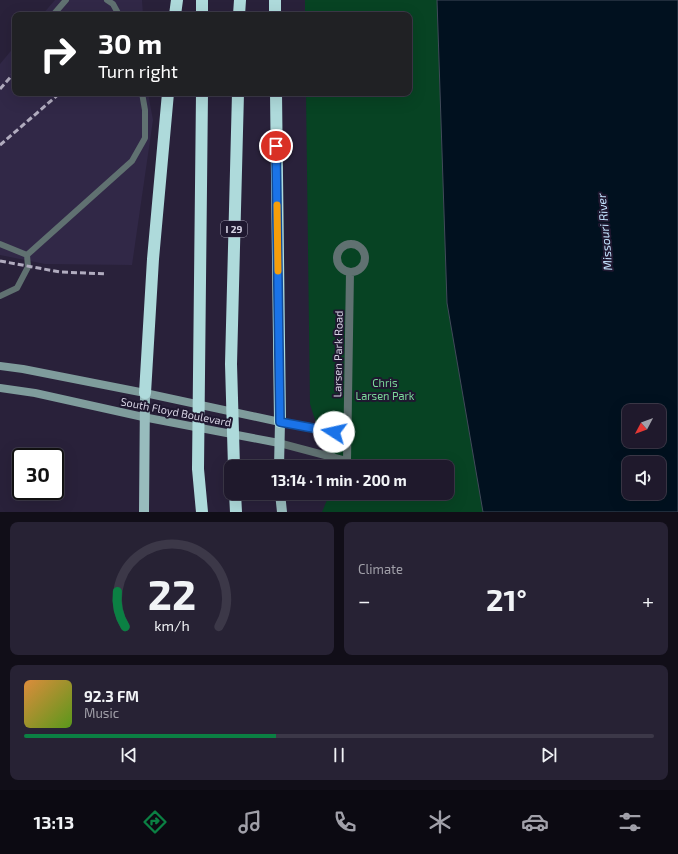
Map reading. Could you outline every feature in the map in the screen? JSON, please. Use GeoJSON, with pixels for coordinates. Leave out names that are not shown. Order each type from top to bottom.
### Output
{"type":"FeatureCollection","features":[{"type":"Feature","properties":{"kind":"highway"},"geometry":{"type":"LineString","coordinates":[[175,12],[177,0]]}},
{"type":"Feature","properties":{"kind":"highway"},"geometry":{"type":"LineString","coordinates":[[202,0],[202,12]]}},
{"type":"Feature","properties":{"kind":"highway"},"geometry":{"type":"LineString","coordinates":[[239,12],[240,0]]}},
{"type":"Feature","properties":{"kind":"highway"},"geometry":{"type":"LineString","coordinates":[[275,0],[275,12]]}},
{"type":"Feature","properties":{"kind":"highway"},"geometry":{"type":"LineString","coordinates":[[145,393],[153,259],[168,96]]}},
{"type":"Feature","properties":{"kind":"highway"},"geometry":{"type":"LineString","coordinates":[[202,96],[198,469],[202,512]]}},
{"type":"Feature","properties":{"kind":"highway","name":"I 29"},"geometry":{"type":"LineString","coordinates":[[234,460],[231,364],[238,96]]}},
{"type":"Feature","properties":{"kind":"highway"},"geometry":{"type":"LineString","coordinates":[[276,96],[280,422]]}},
{"type":"Feature","properties":{"kind":"highway"},"geometry":{"type":"LineString","coordinates":[[235,500],[236,512]]}},
{"type":"Feature","properties":{"kind":"main road","name":"South Floyd Boulevard"},"geometry":{"type":"LineString","coordinates":[[0,366],[24,369],[145,393],[280,422]]}},
{"type":"Feature","properties":{"kind":"main road","name":"South Floyd Boulevard"},"geometry":{"type":"LineString","coordinates":[[0,388],[35,393],[143,417],[280,443]]}},
{"type":"Feature","properties":{"kind":"main road"},"geometry":{"type":"LineString","coordinates":[[144,512],[143,417],[145,393]]}},
{"type":"Feature","properties":{"kind":"main road"},"geometry":{"type":"LineString","coordinates":[[279,460],[280,422]]}},
{"type":"Feature","properties":{"kind":"main road"},"geometry":{"type":"LineString","coordinates":[[281,500],[282,512]]}},
{"type":"Feature","properties":{"kind":"street","name":"Larsen Park Road"},"geometry":{"type":"LineString","coordinates":[[347,460],[350,272]]}},
{"type":"Feature","properties":{"kind":"street","name":"South Floyd Boulevard"},"geometry":{"type":"LineString","coordinates":[[280,422],[347,434]]}},
{"type":"Feature","properties":{"kind":"street","name":"South Floyd Boulevard"},"geometry":{"type":"LineString","coordinates":[[280,443],[343,460]]}},
{"type":"Feature","properties":{"kind":"lane"},"geometry":{"type":"LineString","coordinates":[[56,12],[66,0]]}},
{"type":"Feature","properties":{"kind":"lane"},"geometry":{"type":"LineString","coordinates":[[107,0],[113,4],[117,12]]}},
{"type":"Feature","properties":{"kind":"lane"},"geometry":{"type":"LineString","coordinates":[[27,255],[132,161],[145,138],[145,110],[143,96]]}},
{"type":"Feature","properties":{"kind":"lane"},"geometry":{"type":"LineString","coordinates":[[0,244],[27,255]]}},
{"type":"Feature","properties":{"kind":"lane"},"geometry":{"type":"LineString","coordinates":[[0,296],[17,288],[28,267],[27,255]]}},
{"type":"Feature","properties":{"kind":"shaded area"},"geometry":{"type":"Polygon","coordinates":[[[55,0],[142,0],[143,12],[45,12],[55,0]]]}},
{"type":"Feature","properties":{"kind":"shaded area"},"geometry":{"type":"Polygon","coordinates":[[[12,50],[12,96],[149,96],[153,120],[132,265],[45,264],[0,255],[0,64],[12,50]]]}},
{"type":"Feature","properties":{"kind":"green space","name":"Chris Larsen Park"},"geometry":{"type":"Polygon","coordinates":[[[305,0],[437,0],[447,303],[483,512],[322,512],[327,500],[454,500],[454,460],[328,460],[310,404],[306,96],[412,96],[412,12],[305,12],[305,0]]]}},
{"type":"Feature","properties":{"kind":"water","name":"Missouri River"},"geometry":{"type":"Polygon","coordinates":[[[437,0],[678,0],[678,512],[483,512],[447,303],[437,0]]]}},
{"type":"Feature","properties":{"kind":"railway"},"geometry":{"type":"LineString","coordinates":[[0,89],[12,75]]}},
{"type":"Feature","properties":{"kind":"railway"},"geometry":{"type":"LineString","coordinates":[[0,145],[57,96]]}},
{"type":"Feature","properties":{"kind":"railway"},"geometry":{"type":"LineString","coordinates":[[0,261],[60,272],[107,274]]}},
{"type":"Feature","properties":{"kind":"slow traffic"},"geometry":{"type":"LineString","coordinates":[[277,205],[278,271]]}},
{"type":"Feature","properties":{"kind":"route"},"geometry":{"type":"LineString","coordinates":[[276,146],[280,422],[334,432]]}}]}
